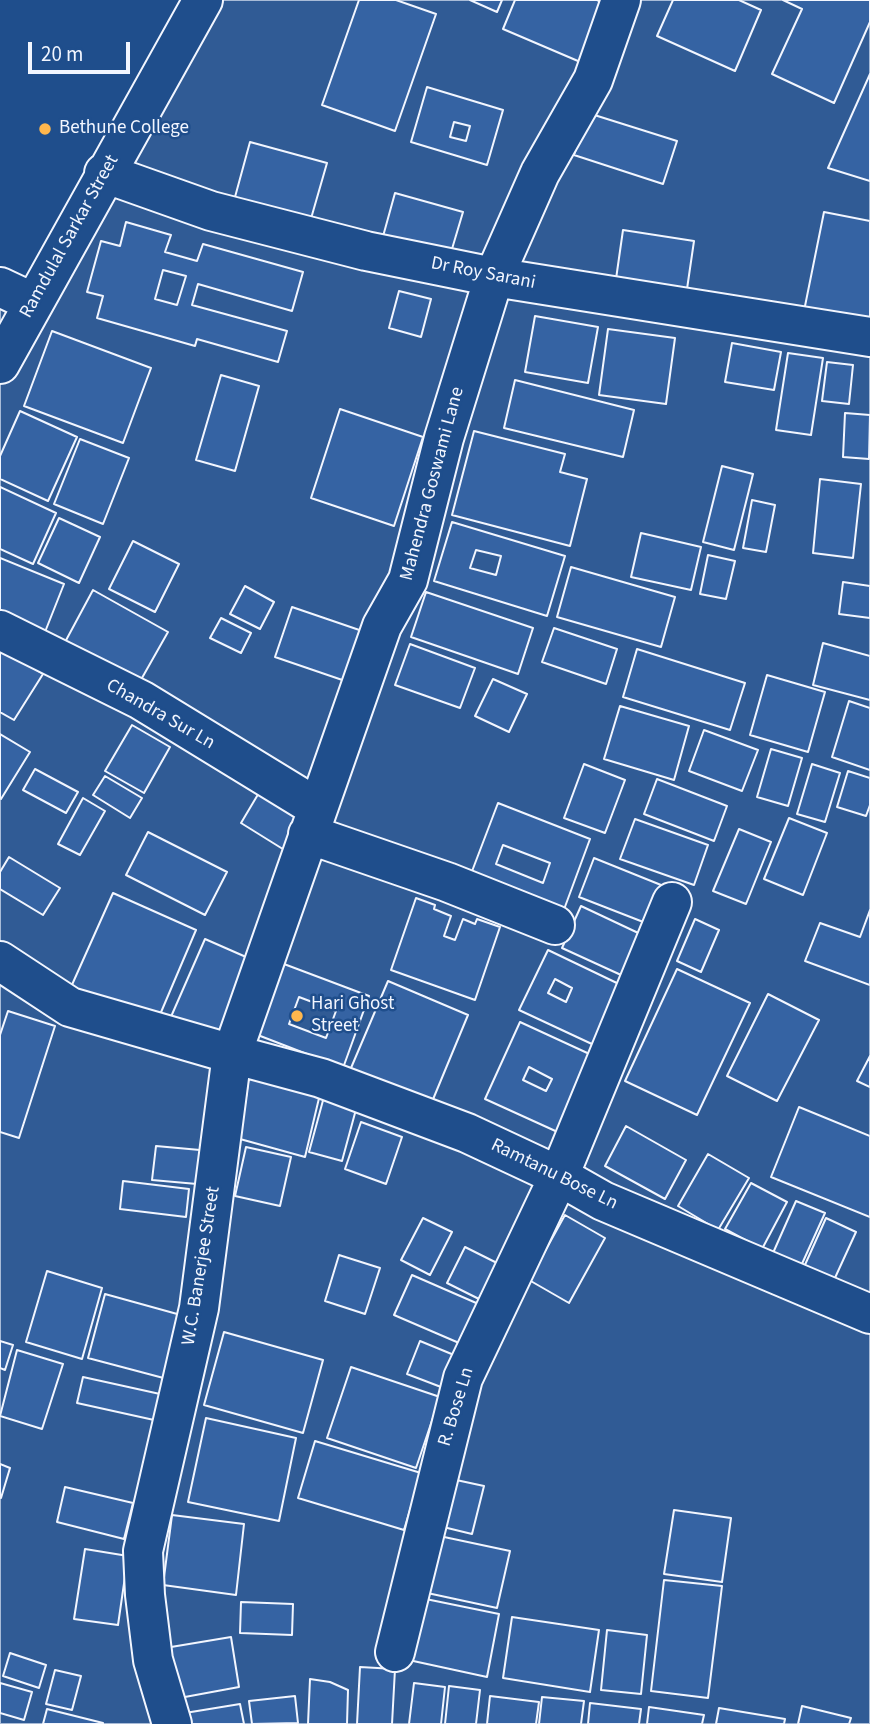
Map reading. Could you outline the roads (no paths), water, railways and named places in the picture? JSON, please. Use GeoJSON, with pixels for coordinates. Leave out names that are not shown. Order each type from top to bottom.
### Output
{"type":"FeatureCollection","features":[{"type":"Feature","properties":{"kind":"street","name":"Ramdulal Sarkar Street"},"geometry":{"type":"LineString","coordinates":[[0,364],[104,173],[203,0]]}},
{"type":"Feature","properties":{"kind":"street","name":"Mahendra Goswami Lane"},"geometry":{"type":"LineString","coordinates":[[232,1054],[382,626],[408,580],[444,438],[494,278],[540,173],[593,80],[621,0]]}},
{"type":"Feature","properties":{"kind":"street","name":"Dr Roy Sarani"},"geometry":{"type":"LineString","coordinates":[[104,173],[211,211],[366,251],[494,278],[870,337]]}},
{"type":"Feature","properties":{"kind":"street"},"geometry":{"type":"LineString","coordinates":[[0,287],[34,303]]}},
{"type":"Feature","properties":{"kind":"street","name":"Chandra Sur Ln"},"geometry":{"type":"LineString","coordinates":[[0,630],[141,700],[312,821],[447,882],[555,925]]}},
{"type":"Feature","properties":{"kind":"street","name":"R. Bose Ln"},"geometry":{"type":"LineString","coordinates":[[395,1652],[463,1378],[559,1176],[672,902]]}},
{"type":"Feature","properties":{"kind":"street"},"geometry":{"type":"LineString","coordinates":[[0,961],[70,1007],[232,1054]]}},
{"type":"Feature","properties":{"kind":"street","name":"Ramtanu Bose Ln"},"geometry":{"type":"LineString","coordinates":[[232,1054],[333,1083],[467,1133],[559,1176],[603,1201],[870,1314]]}},
{"type":"Feature","properties":{"kind":"street","name":"W.C. Banerjee Street"},"geometry":{"type":"LineString","coordinates":[[172,1724],[153,1660],[143,1551],[199,1308],[232,1054]]}},
{"type":"Feature","properties":{"kind":"place","name":"Bethune College"},"geometry":{"type":"Point","coordinates":[45,129]}},
{"type":"Feature","properties":{"kind":"place","name":"Hari Ghost Street"},"geometry":{"type":"Point","coordinates":[297,1016]}}]}
